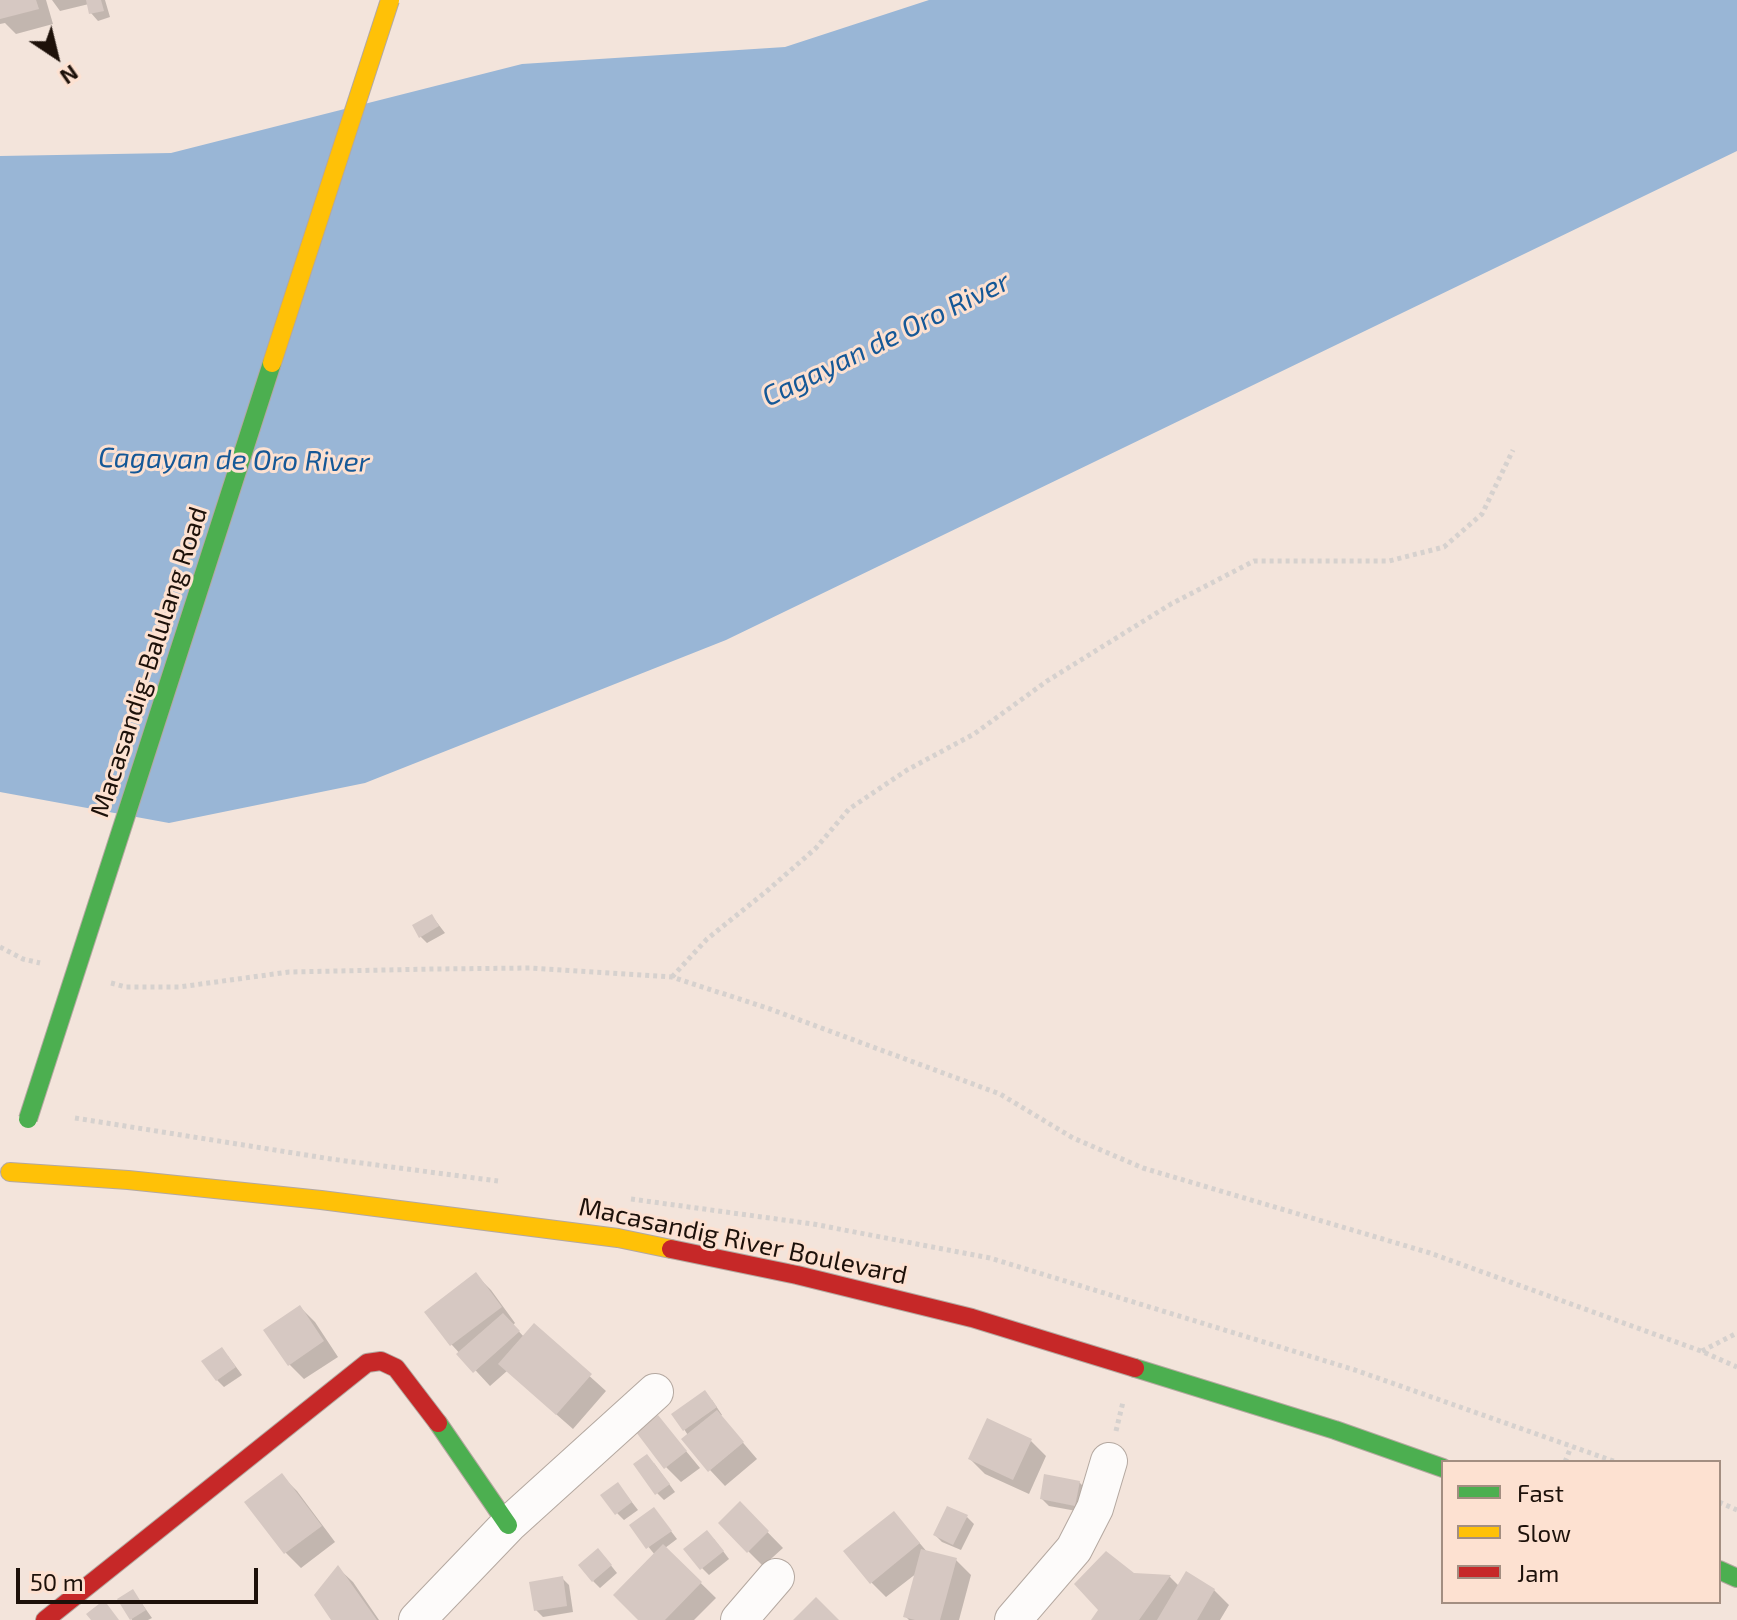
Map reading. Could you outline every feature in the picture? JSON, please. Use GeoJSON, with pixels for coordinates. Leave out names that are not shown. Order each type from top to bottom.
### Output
{"type":"FeatureCollection","features":[{"type":"Feature","properties":{"kind":"street","name":"Macasandig-Balulang Road"},"geometry":{"type":"LineString","coordinates":[[26,1125],[390,0]]}},
{"type":"Feature","properties":{"kind":"street","name":"Macasandig River Boulevard"},"geometry":{"type":"LineString","coordinates":[[8,1172],[128,1180],[306,1198],[618,1238],[797,1275],[972,1318],[1335,1430],[1441,1467]]}},
{"type":"Feature","properties":{"kind":"street"},"geometry":{"type":"LineString","coordinates":[[45,1620],[367,1363],[381,1361],[396,1368],[409,1382],[508,1525]]}},
{"type":"Feature","properties":{"kind":"street"},"geometry":{"type":"LineString","coordinates":[[417,1620],[508,1525],[655,1392]]}},
{"type":"Feature","properties":{"kind":"street"},"geometry":{"type":"LineString","coordinates":[[1013,1620],[1074,1549],[1095,1508],[1109,1461]]}},
{"type":"Feature","properties":{"kind":"street"},"geometry":{"type":"LineString","coordinates":[[739,1620],[776,1577]]}},
{"type":"Feature","properties":{"kind":"path"},"geometry":{"type":"LineString","coordinates":[[672,977],[707,939],[816,848],[849,809],[907,770],[974,734],[1047,681],[1171,604],[1254,561],[1389,561],[1444,547],[1482,514],[1513,450]]}},
{"type":"Feature","properties":{"kind":"path"},"geometry":{"type":"LineString","coordinates":[[0,947],[23,959],[53,967]]}},
{"type":"Feature","properties":{"kind":"path"},"geometry":{"type":"LineString","coordinates":[[97,979],[126,987],[179,987],[289,972],[516,968],[672,977],[770,1009],[1000,1094],[1073,1138],[1143,1168],[1430,1253],[1701,1351],[1737,1367]]}},
{"type":"Feature","properties":{"kind":"path"},"geometry":{"type":"LineString","coordinates":[[1701,1351],[1737,1333]]}},
{"type":"Feature","properties":{"kind":"path"},"geometry":{"type":"LineString","coordinates":[[1109,1461],[1132,1366]]}},
{"type":"Feature","properties":{"kind":"path"},"geometry":{"type":"LineString","coordinates":[[1566,1460],[1571,1447]]}},
{"type":"Feature","properties":{"kind":"water","name":"Cagayan de Oro River"},"geometry":{"type":"Polygon","coordinates":[[[929,0],[1737,0],[1737,151],[726,640],[365,783],[169,823],[0,792],[0,156],[171,153],[522,64],[785,47],[929,0]]]}},
{"type":"Feature","properties":{"kind":"building"},"geometry":{"type":"Polygon","coordinates":[[[0,0],[36,0],[39,9],[0,19],[0,0]]]}},
{"type":"Feature","properties":{"kind":"building"},"geometry":{"type":"Polygon","coordinates":[[[86,0],[101,0],[104,11],[89,14],[86,0]]]}},
{"type":"Feature","properties":{"kind":"building"},"geometry":{"type":"Polygon","coordinates":[[[432,914],[439,926],[419,938],[412,925],[432,914]]]}},
{"type":"Feature","properties":{"kind":"building"},"geometry":{"type":"Polygon","coordinates":[[[476,1272],[502,1307],[450,1346],[424,1312],[476,1272]]]}},
{"type":"Feature","properties":{"kind":"building"},"geometry":{"type":"Polygon","coordinates":[[[300,1305],[324,1341],[288,1366],[263,1330],[300,1305]]]}},
{"type":"Feature","properties":{"kind":"building"},"geometry":{"type":"Polygon","coordinates":[[[503,1313],[520,1331],[473,1373],[456,1354],[503,1313]]]}},
{"type":"Feature","properties":{"kind":"building"},"geometry":{"type":"Polygon","coordinates":[[[534,1323],[592,1374],[556,1415],[498,1364],[534,1323]]]}},
{"type":"Feature","properties":{"kind":"building"},"geometry":{"type":"Polygon","coordinates":[[[222,1347],[236,1367],[216,1381],[201,1361],[222,1347]]]}},
{"type":"Feature","properties":{"kind":"building"},"geometry":{"type":"Polygon","coordinates":[[[705,1390],[717,1407],[683,1431],[671,1414],[705,1390]]]}},
{"type":"Feature","properties":{"kind":"building"},"geometry":{"type":"Polygon","coordinates":[[[717,1410],[744,1442],[708,1472],[681,1439],[717,1410]]]}},
{"type":"Feature","properties":{"kind":"building"},"geometry":{"type":"Polygon","coordinates":[[[658,1415],[687,1451],[664,1469],[636,1432],[658,1415]]]}},
{"type":"Feature","properties":{"kind":"building"},"geometry":{"type":"Polygon","coordinates":[[[987,1418],[1032,1439],[1013,1480],[968,1459],[987,1418]]]}},
{"type":"Feature","properties":{"kind":"building"},"geometry":{"type":"Polygon","coordinates":[[[647,1454],[670,1484],[655,1495],[633,1464],[647,1454]]]}},
{"type":"Feature","properties":{"kind":"building"},"geometry":{"type":"Polygon","coordinates":[[[282,1473],[322,1526],[284,1554],[244,1502],[282,1473]]]}},
{"type":"Feature","properties":{"kind":"building"},"geometry":{"type":"Polygon","coordinates":[[[1044,1474],[1080,1481],[1075,1506],[1040,1499],[1044,1474]]]}},
{"type":"Feature","properties":{"kind":"building"},"geometry":{"type":"Polygon","coordinates":[[[618,1482],[632,1502],[615,1515],[600,1495],[618,1482]]]}},
{"type":"Feature","properties":{"kind":"building"},"geometry":{"type":"Polygon","coordinates":[[[740,1501],[769,1531],[747,1553],[718,1523],[740,1501]]]}},
{"type":"Feature","properties":{"kind":"building"},"geometry":{"type":"Polygon","coordinates":[[[947,1506],[968,1515],[953,1545],[933,1535],[947,1506]]]}},
{"type":"Feature","properties":{"kind":"building"},"geometry":{"type":"Polygon","coordinates":[[[654,1507],[672,1531],[646,1549],[629,1525],[654,1507]]]}},
{"type":"Feature","properties":{"kind":"building"},"geometry":{"type":"Polygon","coordinates":[[[894,1511],[920,1543],[870,1584],[843,1551],[894,1511]]]}},
{"type":"Feature","properties":{"kind":"building"},"geometry":{"type":"Polygon","coordinates":[[[707,1530],[724,1551],[700,1570],[683,1549],[707,1530]]]}},
{"type":"Feature","properties":{"kind":"building"},"geometry":{"type":"Polygon","coordinates":[[[663,1544],[702,1582],[665,1620],[638,1620],[613,1595],[663,1544]]]}},
{"type":"Feature","properties":{"kind":"building"},"geometry":{"type":"Polygon","coordinates":[[[598,1548],[612,1565],[592,1582],[578,1565],[598,1548]]]}},
{"type":"Feature","properties":{"kind":"building"},"geometry":{"type":"Polygon","coordinates":[[[921,1549],[957,1558],[940,1620],[903,1617],[921,1549]]]}},
{"type":"Feature","properties":{"kind":"building"},"geometry":{"type":"Polygon","coordinates":[[[1106,1551],[1134,1573],[1171,1575],[1139,1620],[1091,1620],[1098,1610],[1074,1584],[1106,1551]]]}},
{"type":"Feature","properties":{"kind":"building"},"geometry":{"type":"Polygon","coordinates":[[[338,1565],[377,1620],[331,1620],[314,1595],[338,1565]]]}},
{"type":"Feature","properties":{"kind":"building"},"geometry":{"type":"Polygon","coordinates":[[[1186,1571],[1215,1589],[1197,1620],[1157,1620],[1186,1571]]]}},
{"type":"Feature","properties":{"kind":"building"},"geometry":{"type":"Polygon","coordinates":[[[563,1576],[567,1606],[534,1611],[529,1582],[563,1576]]]}},
{"type":"Feature","properties":{"kind":"building"},"geometry":{"type":"Polygon","coordinates":[[[133,1589],[146,1610],[130,1620],[117,1599],[133,1589]]]}},
{"type":"Feature","properties":{"kind":"building"},"geometry":{"type":"Polygon","coordinates":[[[816,1597],[839,1620],[793,1620],[816,1597]]]}},
{"type":"Feature","properties":{"kind":"building"},"geometry":{"type":"Polygon","coordinates":[[[104,1600],[119,1620],[91,1620],[86,1614],[104,1600]]]}},
{"type":"Feature","properties":{"kind":"traffic: fast"},"geometry":{"type":"LineString","coordinates":[[28,1119],[272,363]]}},
{"type":"Feature","properties":{"kind":"traffic: fast"},"geometry":{"type":"LineString","coordinates":[[1135,1368],[1335,1430],[1441,1467]]}},
{"type":"Feature","properties":{"kind":"traffic: fast"},"geometry":{"type":"LineString","coordinates":[[438,1423],[508,1525]]}},
{"type":"Feature","properties":{"kind":"traffic: fast"},"geometry":{"type":"LineString","coordinates":[[1721,1571],[1737,1578]]}},
{"type":"Feature","properties":{"kind":"traffic: slow"},"geometry":{"type":"LineString","coordinates":[[272,363],[390,0]]}},
{"type":"Feature","properties":{"kind":"traffic: slow"},"geometry":{"type":"LineString","coordinates":[[10,1172],[128,1180],[321,1200],[618,1238],[671,1249]]}},
{"type":"Feature","properties":{"kind":"traffic: jam"},"geometry":{"type":"LineString","coordinates":[[671,1249],[797,1275],[972,1318],[1135,1368]]}},
{"type":"Feature","properties":{"kind":"traffic: jam"},"geometry":{"type":"LineString","coordinates":[[45,1620],[367,1363],[381,1361],[396,1368],[438,1423]]}}]}
